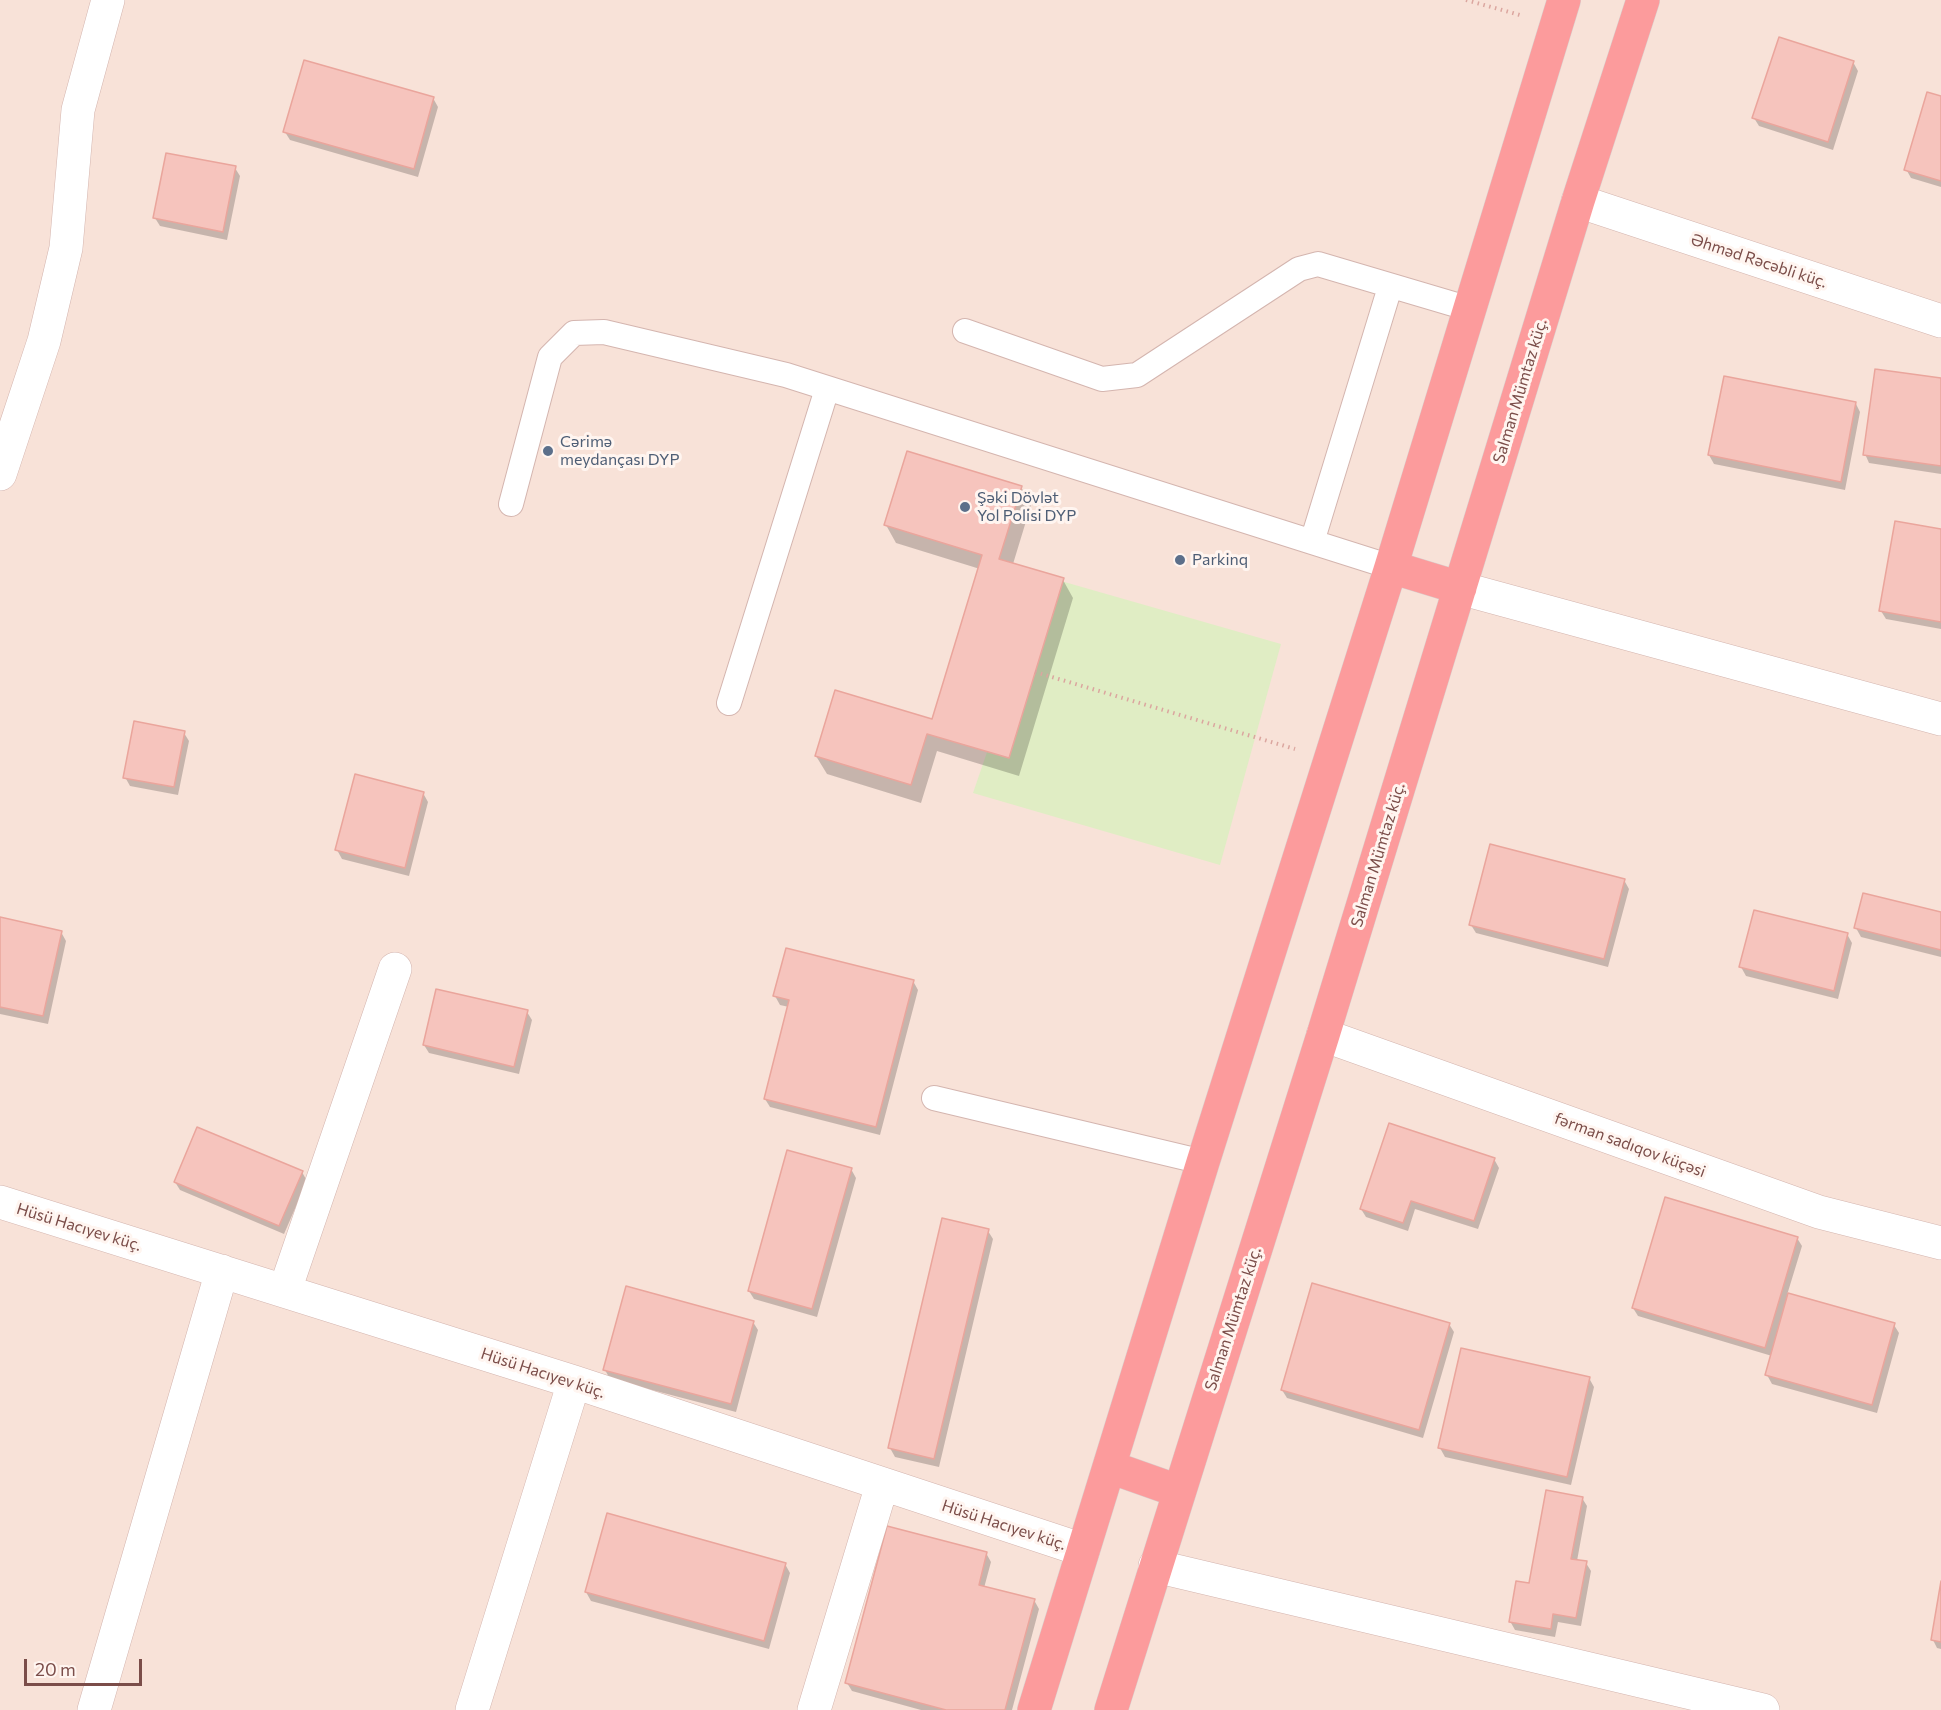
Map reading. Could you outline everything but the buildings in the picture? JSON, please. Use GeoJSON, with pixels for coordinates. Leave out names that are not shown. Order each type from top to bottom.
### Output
{"type":"FeatureCollection","features":[{"type":"Feature","properties":{"kind":"highway","name":"Salman Mümtaz küç."},"geometry":{"type":"LineString","coordinates":[[1111,1710],[1323,1035],[1578,201],[1643,0]]}},
{"type":"Feature","properties":{"kind":"highway"},"geometry":{"type":"LineString","coordinates":[[1034,1710],[1203,1162],[1391,567],[1560,12]]}},
{"type":"Feature","properties":{"kind":"highway"},"geometry":{"type":"LineString","coordinates":[[1391,567],[1460,588]]}},
{"type":"Feature","properties":{"kind":"highway"},"geometry":{"type":"LineString","coordinates":[[1110,1467],[1178,1491]]}},
{"type":"Feature","properties":{"kind":"street"},"geometry":{"type":"LineString","coordinates":[[0,474],[44,341],[63,259],[78,110],[108,0]]}},
{"type":"Feature","properties":{"kind":"street","name":"Əhməd Rəcəbli küç."},"geometry":{"type":"LineString","coordinates":[[1578,201],[1941,321]]}},
{"type":"Feature","properties":{"kind":"street"},"geometry":{"type":"LineString","coordinates":[[1460,588],[1941,719]]}},
{"type":"Feature","properties":{"kind":"street"},"geometry":{"type":"LineString","coordinates":[[285,1290],[395,969]]}},
{"type":"Feature","properties":{"kind":"street","name":"fərman sadıqov küçəsi"},"geometry":{"type":"LineString","coordinates":[[1323,1035],[1819,1212],[1941,1243]]}},
{"type":"Feature","properties":{"kind":"street","name":"Hüsü Hacıyev küç."},"geometry":{"type":"LineString","coordinates":[[0,1202],[574,1382],[1083,1550]]}},
{"type":"Feature","properties":{"kind":"street"},"geometry":{"type":"LineString","coordinates":[[94,1710],[222,1271]]}},
{"type":"Feature","properties":{"kind":"street"},"geometry":{"type":"LineString","coordinates":[[472,1710],[574,1382]]}},
{"type":"Feature","properties":{"kind":"street"},"geometry":{"type":"LineString","coordinates":[[814,1710],[882,1485]]}},
{"type":"Feature","properties":{"kind":"street"},"geometry":{"type":"LineString","coordinates":[[1155,1566],[1763,1710]]}},
{"type":"Feature","properties":{"kind":"lane"},"geometry":{"type":"LineString","coordinates":[[964,331],[1102,379],[1137,375],[1299,269],[1318,264],[1470,309]]}},
{"type":"Feature","properties":{"kind":"lane"},"geometry":{"type":"LineString","coordinates":[[1312,542],[1390,287]]}},
{"type":"Feature","properties":{"kind":"lane"},"geometry":{"type":"LineString","coordinates":[[511,504],[550,357],[574,333],[604,332],[786,375],[1391,567]]}},
{"type":"Feature","properties":{"kind":"lane"},"geometry":{"type":"LineString","coordinates":[[729,703],[827,388]]}},
{"type":"Feature","properties":{"kind":"lane"},"geometry":{"type":"LineString","coordinates":[[934,1098],[1203,1162]]}},
{"type":"Feature","properties":{"kind":"path"},"geometry":{"type":"LineString","coordinates":[[1466,0],[1560,12]]}},
{"type":"Feature","properties":{"kind":"path"},"geometry":{"type":"LineString","coordinates":[[1035,672],[1330,759]]}},
{"type":"Feature","properties":{"kind":"shaded area"},"geometry":{"type":"Polygon","coordinates":[[[0,0],[1941,0],[1941,1710],[0,1710],[0,0]]]}},
{"type":"Feature","properties":{"kind":"green space"},"geometry":{"type":"Polygon","coordinates":[[[1047,577],[1281,644],[1220,865],[973,793],[1047,577]]]}},
{"type":"Feature","properties":{"kind":"place","name":"Cərimə meydançası DYP"},"geometry":{"type":"Point","coordinates":[548,451]}},
{"type":"Feature","properties":{"kind":"place","name":"Şəki Dövlət Yol Polisi DYP"},"geometry":{"type":"Point","coordinates":[965,507]}},
{"type":"Feature","properties":{"kind":"place","name":"Parkinq"},"geometry":{"type":"Point","coordinates":[1180,560]}}]}
